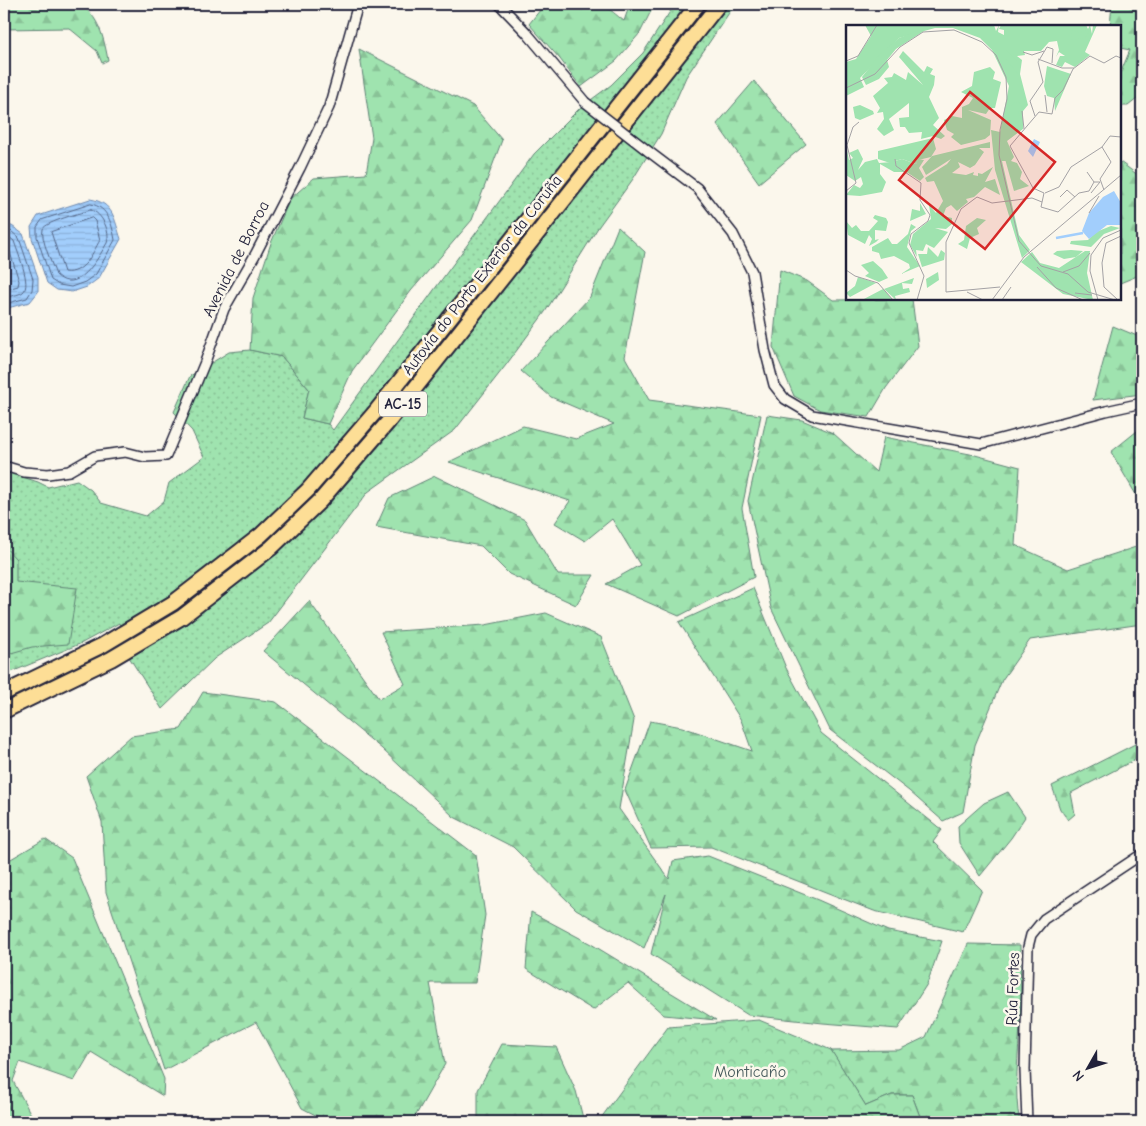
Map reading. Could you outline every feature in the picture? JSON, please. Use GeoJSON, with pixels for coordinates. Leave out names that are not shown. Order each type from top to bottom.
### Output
{"type":"FeatureCollection","features":[{"type":"Feature","properties":{"kind":"highway","name":"Autovía do Porto Exterior da Coruña"},"geometry":{"type":"LineString","coordinates":[[4,693],[103,645],[173,603],[261,535],[308,490],[382,403],[698,4]]}},
{"type":"Feature","properties":{"kind":"highway","name":"Autovía do Porto Exterior da Coruña"},"geometry":{"type":"LineString","coordinates":[[4,710],[111,659],[182,616],[271,548],[320,502],[389,422],[719,4]]}},
{"type":"Feature","properties":{"kind":"street","name":"Avenida de Borroa"},"geometry":{"type":"LineString","coordinates":[[4,466],[24,472],[48,474],[69,470],[94,456],[125,452],[145,456],[166,456],[205,362],[224,309],[255,255],[329,107],[358,4]]}},
{"type":"Feature","properties":{"kind":"street"},"geometry":{"type":"LineString","coordinates":[[498,4],[526,32],[585,102],[696,188],[733,234],[752,272],[765,350],[774,385],[785,399],[812,415],[982,444],[1142,403]]}},
{"type":"Feature","properties":{"kind":"street","name":"Rúa Fortes"},"geometry":{"type":"LineString","coordinates":[[1027,1122],[1025,1070],[1028,947],[1031,935],[1044,919],[1142,854]]}},
{"type":"Feature","properties":{"kind":"green space"},"geometry":{"type":"Polygon","coordinates":[[[4,4],[79,4],[91,14],[100,28],[108,60],[102,63],[97,51],[69,28],[4,29],[4,4]]]}},
{"type":"Feature","properties":{"kind":"green space"},"geometry":{"type":"Polygon","coordinates":[[[543,4],[573,4],[582,10],[595,6],[605,7],[624,21],[630,4],[649,4],[653,7],[640,33],[616,61],[581,87],[560,59],[529,24],[543,4]]]}},
{"type":"Feature","properties":{"kind":"green space"},"geometry":{"type":"Polygon","coordinates":[[[675,4],[735,4],[686,77],[661,134],[633,179],[599,226],[545,312],[455,430],[368,492],[268,623],[215,658],[162,709],[129,657],[119,623],[82,643],[4,675],[4,471],[48,487],[77,480],[91,490],[101,503],[146,516],[164,501],[169,483],[204,457],[192,431],[174,412],[190,376],[229,352],[250,350],[282,357],[309,389],[302,418],[328,424],[333,430],[534,154],[580,108],[611,85],[643,53],[675,4]]]}},
{"type":"Feature","properties":{"kind":"green space"},"geometry":{"type":"Polygon","coordinates":[[[1112,4],[1142,4],[1142,95],[1128,106],[1121,106],[1121,72],[1130,50],[1121,48],[1121,25],[1110,25],[1112,4]]]}},
{"type":"Feature","properties":{"kind":"green space"},"geometry":{"type":"Polygon","coordinates":[[[359,49],[473,106],[502,140],[472,220],[411,291],[352,371],[328,424],[302,418],[309,389],[282,357],[250,350],[253,298],[271,243],[290,199],[314,178],[366,174],[372,138],[359,49]]]}},
{"type":"Feature","properties":{"kind":"green space"},"geometry":{"type":"Polygon","coordinates":[[[754,81],[806,144],[759,183],[717,124],[754,81]]]}},
{"type":"Feature","properties":{"kind":"green space"},"geometry":{"type":"Polygon","coordinates":[[[1121,163],[1142,178],[1142,274],[1121,283],[1121,163]]]}},
{"type":"Feature","properties":{"kind":"green space"},"geometry":{"type":"Polygon","coordinates":[[[618,227],[645,252],[625,357],[649,400],[761,415],[742,508],[754,577],[679,616],[606,584],[640,565],[612,519],[585,541],[555,523],[570,501],[449,462],[523,426],[576,439],[614,424],[551,397],[521,371],[590,297],[618,227]]]}},
{"type":"Feature","properties":{"kind":"green space"},"geometry":{"type":"Polygon","coordinates":[[[780,270],[807,281],[833,300],[912,300],[918,346],[886,388],[869,417],[820,410],[794,396],[773,347],[780,270]]]}},
{"type":"Feature","properties":{"kind":"green space"},"geometry":{"type":"Polygon","coordinates":[[[1113,326],[1142,338],[1142,394],[1093,400],[1113,326]]]}},
{"type":"Feature","properties":{"kind":"green space"},"geometry":{"type":"Polygon","coordinates":[[[767,415],[802,420],[833,433],[876,472],[884,437],[975,455],[1020,467],[1015,545],[1068,569],[1142,545],[1142,624],[1030,640],[1002,680],[975,745],[963,812],[943,821],[909,791],[830,730],[771,608],[748,501],[767,415]]]}},
{"type":"Feature","properties":{"kind":"green space"},"geometry":{"type":"Polygon","coordinates":[[[1142,427],[1142,505],[1111,452],[1142,427]]]}},
{"type":"Feature","properties":{"kind":"green space"},"geometry":{"type":"Polygon","coordinates":[[[435,476],[525,520],[558,575],[594,575],[576,605],[509,574],[481,546],[376,527],[389,498],[435,476]]]}},
{"type":"Feature","properties":{"kind":"green space"},"geometry":{"type":"Polygon","coordinates":[[[4,546],[16,559],[16,582],[77,588],[68,644],[32,647],[4,655],[4,546]]]}},
{"type":"Feature","properties":{"kind":"green space"},"geometry":{"type":"Polygon","coordinates":[[[753,588],[786,668],[821,733],[942,830],[933,842],[982,890],[963,932],[874,911],[711,847],[651,848],[625,790],[650,721],[682,727],[752,751],[741,720],[679,622],[753,588]]]}},
{"type":"Feature","properties":{"kind":"green space"},"geometry":{"type":"Polygon","coordinates":[[[309,601],[379,699],[405,684],[381,632],[485,625],[546,613],[601,637],[634,720],[619,809],[669,879],[673,861],[708,856],[818,900],[888,931],[942,941],[927,984],[898,1029],[748,1015],[651,954],[666,894],[644,948],[576,909],[513,847],[454,817],[382,749],[263,651],[309,601]]]}},
{"type":"Feature","properties":{"kind":"green space"},"geometry":{"type":"Polygon","coordinates":[[[203,692],[276,702],[476,855],[485,915],[475,983],[430,983],[445,1064],[412,1122],[329,1122],[302,1108],[256,1022],[164,1070],[106,892],[102,822],[86,776],[131,736],[181,729],[203,692]]]}},
{"type":"Feature","properties":{"kind":"green space"},"geometry":{"type":"Polygon","coordinates":[[[1141,741],[1142,756],[1071,793],[1075,814],[1068,820],[1060,809],[1052,786],[1141,741]]]}},
{"type":"Feature","properties":{"kind":"green space"},"geometry":{"type":"Polygon","coordinates":[[[1008,792],[1025,817],[1011,838],[980,876],[959,843],[958,826],[984,803],[1008,792]]]}},
{"type":"Feature","properties":{"kind":"green space"},"geometry":{"type":"Polygon","coordinates":[[[45,839],[72,858],[164,1079],[163,1096],[91,1052],[74,1081],[20,1062],[13,1081],[35,1122],[4,1122],[4,863],[45,839]]]}},
{"type":"Feature","properties":{"kind":"green space"},"geometry":{"type":"Polygon","coordinates":[[[531,912],[591,944],[716,1020],[664,1015],[628,983],[593,1010],[526,969],[531,912]]]}},
{"type":"Feature","properties":{"kind":"green space"},"geometry":{"type":"Polygon","coordinates":[[[968,944],[1020,945],[1021,1003],[1017,1098],[1020,1122],[922,1122],[912,1095],[892,1095],[866,1106],[831,1051],[899,1050],[926,1037],[968,944]]]}},
{"type":"Feature","properties":{"kind":"green space","name":"Monticaño"},"geometry":{"type":"Polygon","coordinates":[[[759,1020],[831,1050],[866,1106],[892,1095],[912,1095],[922,1122],[598,1122],[668,1027],[759,1020]]]}},
{"type":"Feature","properties":{"kind":"green space"},"geometry":{"type":"Polygon","coordinates":[[[502,1044],[556,1047],[576,1091],[584,1122],[478,1122],[478,1090],[502,1044]]]}},
{"type":"Feature","properties":{"kind":"water"},"geometry":{"type":"Polygon","coordinates":[[[90,199],[98,201],[109,208],[121,239],[99,278],[87,287],[72,292],[57,290],[47,283],[32,238],[31,227],[38,216],[90,199]]]}},
{"type":"Feature","properties":{"kind":"water"},"geometry":{"type":"Polygon","coordinates":[[[4,226],[12,226],[23,234],[38,277],[38,292],[30,302],[4,309],[4,226]]]}}]}
